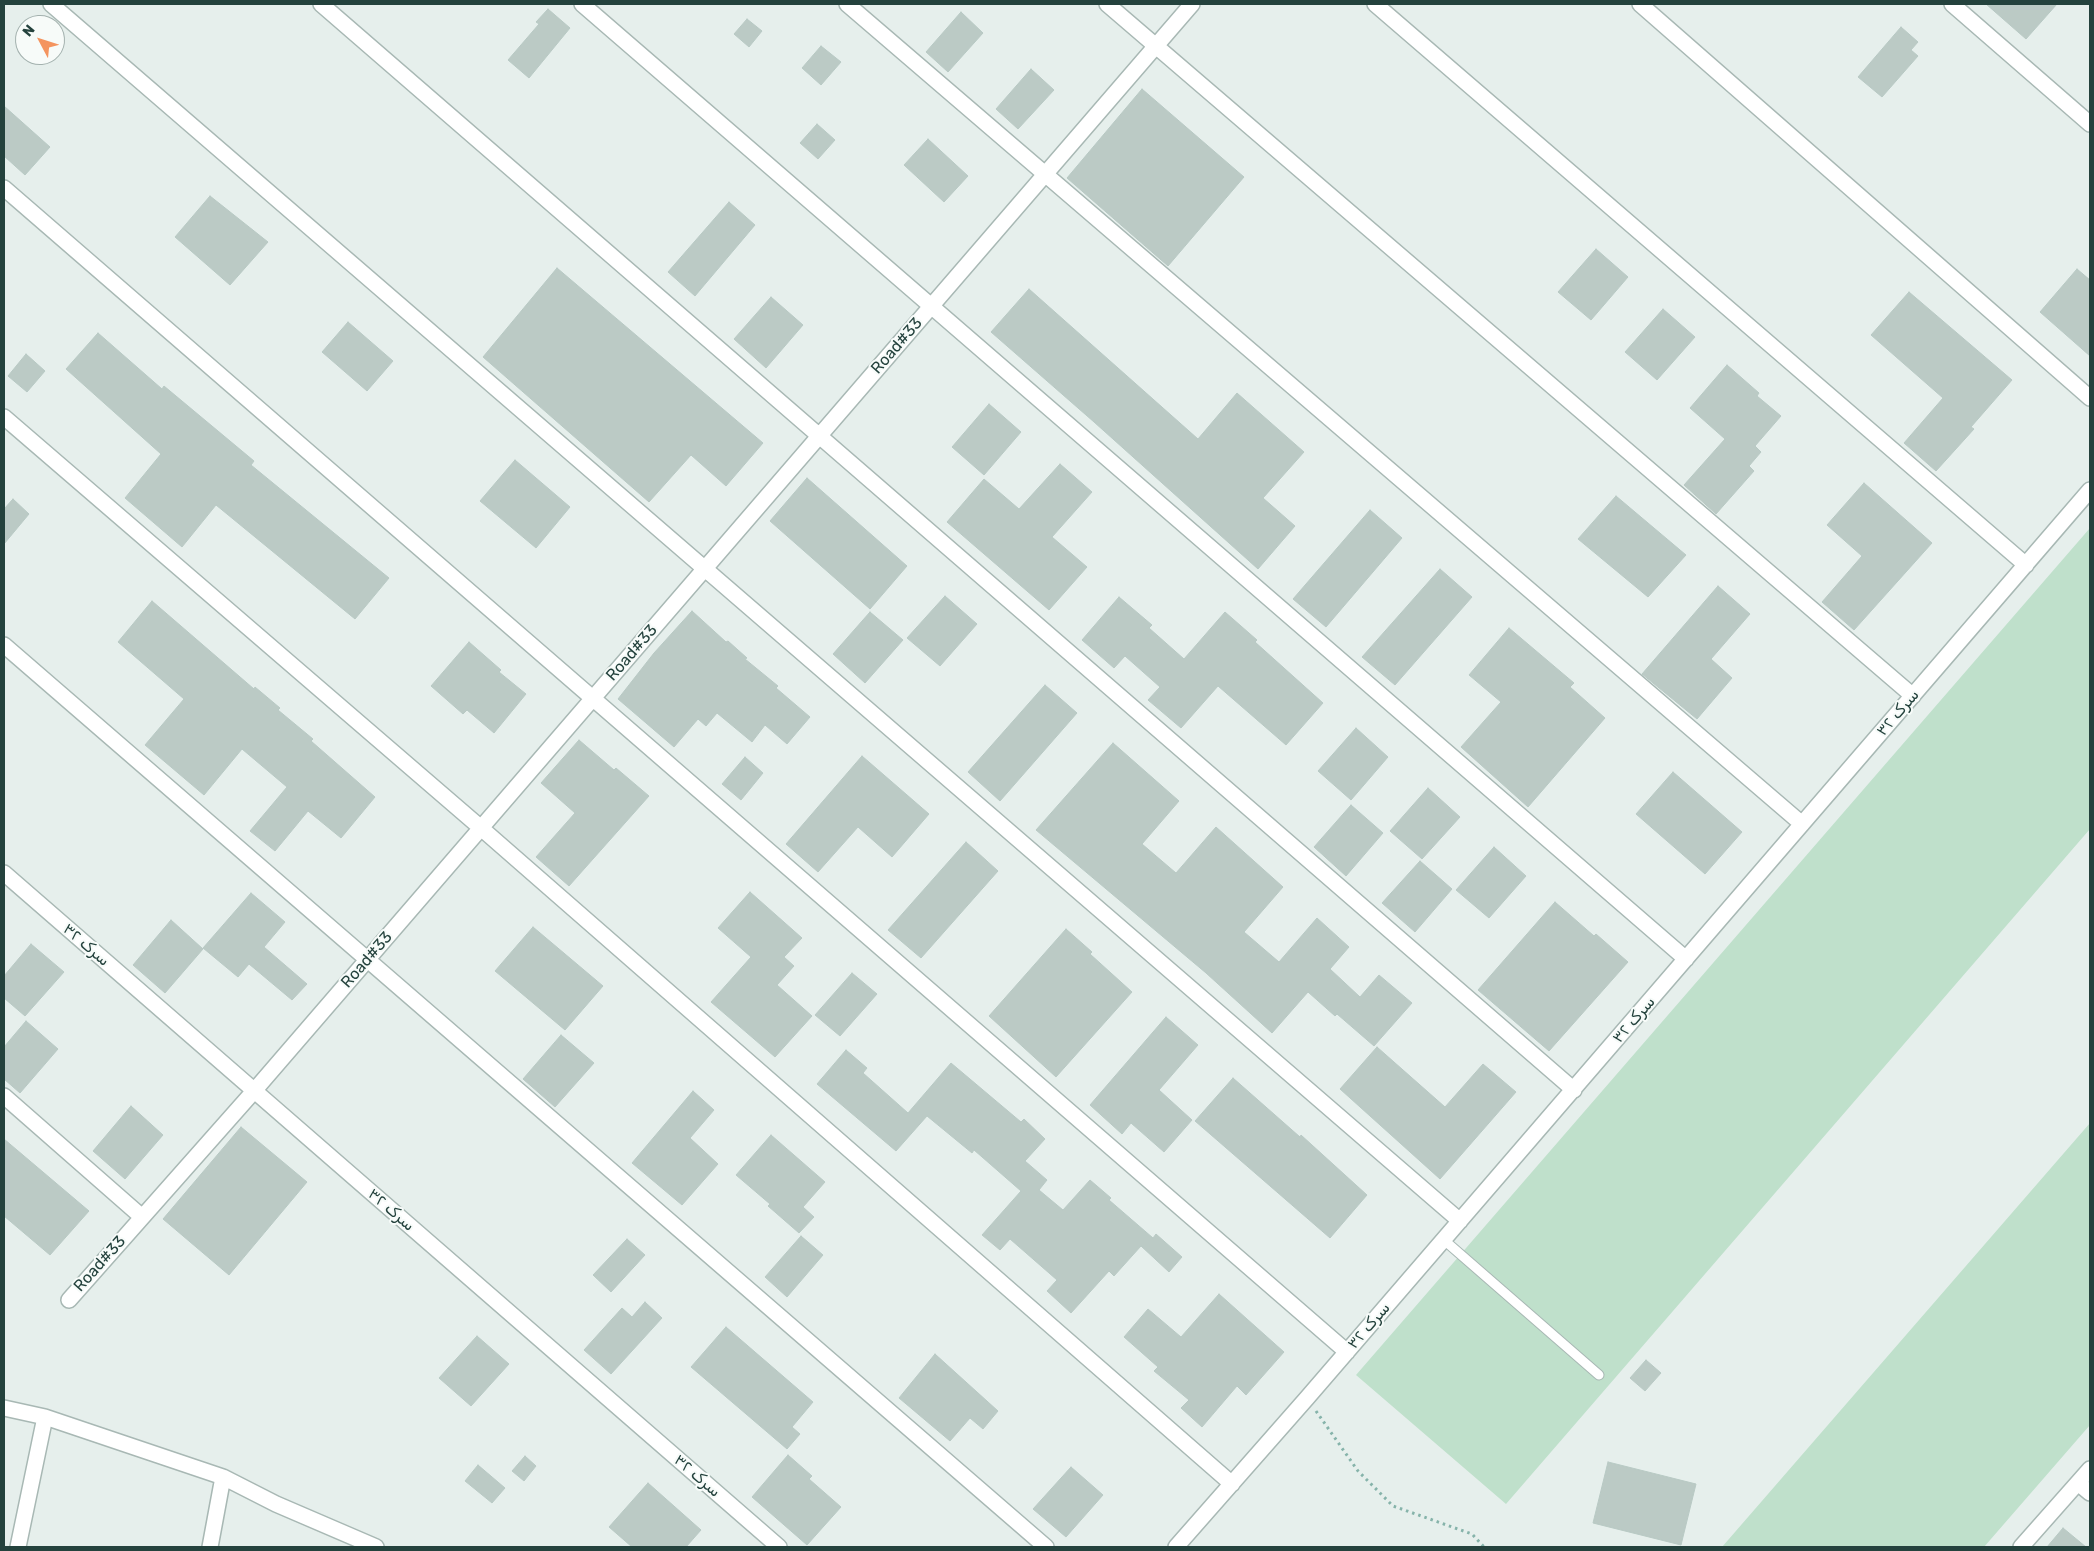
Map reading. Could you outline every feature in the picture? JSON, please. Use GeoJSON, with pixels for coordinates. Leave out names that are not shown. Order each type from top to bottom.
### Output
{"type":"FeatureCollection","features":[{"type":"Feature","properties":{"kind":"street"},"geometry":{"type":"LineString","coordinates":[[52,4],[704,570],[1460,1221]]}},
{"type":"Feature","properties":{"kind":"street"},"geometry":{"type":"LineString","coordinates":[[321,4],[818,437],[1574,1090]]}},
{"type":"Feature","properties":{"kind":"street"},"geometry":{"type":"LineString","coordinates":[[582,4],[1686,959]]}},
{"type":"Feature","properties":{"kind":"street"},"geometry":{"type":"LineString","coordinates":[[847,4],[1802,824]]}},
{"type":"Feature","properties":{"kind":"street"},"geometry":{"type":"LineString","coordinates":[[1106,4],[1913,696]]}},
{"type":"Feature","properties":{"kind":"street","name":"Road#33"},"geometry":{"type":"LineString","coordinates":[[69,1300],[254,1091],[1192,4]]}},
{"type":"Feature","properties":{"kind":"street"},"geometry":{"type":"LineString","coordinates":[[1375,4],[2026,565]]}},
{"type":"Feature","properties":{"kind":"street"},"geometry":{"type":"LineString","coordinates":[[1640,4],[2090,398]]}},
{"type":"Feature","properties":{"kind":"street"},"geometry":{"type":"LineString","coordinates":[[1952,4],[2090,124]]}},
{"type":"Feature","properties":{"kind":"street"},"geometry":{"type":"LineString","coordinates":[[4,188],[1347,1352]]}},
{"type":"Feature","properties":{"kind":"street"},"geometry":{"type":"LineString","coordinates":[[4,417],[481,828],[1232,1484]]}},
{"type":"Feature","properties":{"kind":"street","name":"سرک ۳۲"},"geometry":{"type":"LineString","coordinates":[[1176,1547],[1574,1090],[2090,490]]}},
{"type":"Feature","properties":{"kind":"street"},"geometry":{"type":"LineString","coordinates":[[4,645],[1046,1547]]}},
{"type":"Feature","properties":{"kind":"street","name":"سرک ۳۲"},"geometry":{"type":"LineString","coordinates":[[4,873],[779,1547]]}},
{"type":"Feature","properties":{"kind":"street"},"geometry":{"type":"LineString","coordinates":[[4,1096],[142,1217]]}},
{"type":"Feature","properties":{"kind":"street"},"geometry":{"type":"LineString","coordinates":[[4,1408],[45,1417],[223,1477],[276,1504],[376,1547]]}},
{"type":"Feature","properties":{"kind":"street"},"geometry":{"type":"LineString","coordinates":[[18,1547],[45,1417]]}},
{"type":"Feature","properties":{"kind":"street"},"geometry":{"type":"LineString","coordinates":[[2020,1547],[2090,1469]]}},
{"type":"Feature","properties":{"kind":"street"},"geometry":{"type":"LineString","coordinates":[[210,1547],[223,1477]]}},
{"type":"Feature","properties":{"kind":"street"},"geometry":{"type":"LineString","coordinates":[[2078,1483],[2090,1493]]}},
{"type":"Feature","properties":{"kind":"lane"},"geometry":{"type":"LineString","coordinates":[[1444,1240],[1599,1375]]}},
{"type":"Feature","properties":{"kind":"path"},"geometry":{"type":"LineString","coordinates":[[1307,1398],[1358,1471],[1393,1506],[1472,1534],[1484,1547]]}},
{"type":"Feature","properties":{"kind":"green space"},"geometry":{"type":"Polygon","coordinates":[[[2090,528],[2090,829],[1506,1504],[1356,1375],[2090,528]]]}},
{"type":"Feature","properties":{"kind":"green space"},"geometry":{"type":"Polygon","coordinates":[[[2090,1123],[2090,1425],[1984,1547],[1722,1547],[2090,1123]]]}},
{"type":"Feature","properties":{"kind":"building"},"geometry":{"type":"Polygon","coordinates":[[[1986,4],[2057,4],[2026,39],[1986,4]]]}},
{"type":"Feature","properties":{"kind":"building"},"geometry":{"type":"Polygon","coordinates":[[[548,9],[570,28],[529,78],[508,60],[539,24],[536,22],[548,9]]]}},
{"type":"Feature","properties":{"kind":"building"},"geometry":{"type":"Polygon","coordinates":[[[961,12],[983,33],[948,72],[926,52],[961,12]]]}},
{"type":"Feature","properties":{"kind":"building"},"geometry":{"type":"Polygon","coordinates":[[[747,19],[762,31],[749,47],[734,34],[747,19]]]}},
{"type":"Feature","properties":{"kind":"building"},"geometry":{"type":"Polygon","coordinates":[[[1901,27],[1918,42],[1911,50],[1918,56],[1882,97],[1858,77],[1901,27]]]}},
{"type":"Feature","properties":{"kind":"building"},"geometry":{"type":"Polygon","coordinates":[[[821,46],[841,62],[821,85],[802,68],[821,46]]]}},
{"type":"Feature","properties":{"kind":"building"},"geometry":{"type":"Polygon","coordinates":[[[1031,69],[1054,90],[1018,129],[996,109],[1031,69]]]}},
{"type":"Feature","properties":{"kind":"building"},"geometry":{"type":"Polygon","coordinates":[[[1142,89],[1244,177],[1168,266],[1067,178],[1142,89]]]}},
{"type":"Feature","properties":{"kind":"building"},"geometry":{"type":"Polygon","coordinates":[[[4,106],[50,147],[25,175],[4,156],[4,106]]]}},
{"type":"Feature","properties":{"kind":"building"},"geometry":{"type":"Polygon","coordinates":[[[817,124],[835,140],[818,159],[800,143],[817,124]]]}},
{"type":"Feature","properties":{"kind":"building"},"geometry":{"type":"Polygon","coordinates":[[[928,139],[968,176],[944,202],[904,165],[928,139]]]}},
{"type":"Feature","properties":{"kind":"building"},"geometry":{"type":"Polygon","coordinates":[[[210,196],[268,242],[230,285],[175,237],[210,196]]]}},
{"type":"Feature","properties":{"kind":"building"},"geometry":{"type":"Polygon","coordinates":[[[729,202],[755,225],[695,296],[668,272],[729,202]]]}},
{"type":"Feature","properties":{"kind":"building"},"geometry":{"type":"Polygon","coordinates":[[[1596,249],[1628,277],[1591,320],[1558,292],[1596,249]]]}},
{"type":"Feature","properties":{"kind":"building"},"geometry":{"type":"Polygon","coordinates":[[[557,268],[763,443],[726,486],[691,455],[649,502],[483,357],[557,268]]]}},
{"type":"Feature","properties":{"kind":"building"},"geometry":{"type":"Polygon","coordinates":[[[2077,269],[2090,280],[2090,356],[2040,312],[2077,269]]]}},
{"type":"Feature","properties":{"kind":"building"},"geometry":{"type":"Polygon","coordinates":[[[1029,289],[1198,439],[1237,393],[1304,452],[1263,498],[1295,526],[1258,569],[991,332],[1029,289]]]}},
{"type":"Feature","properties":{"kind":"building"},"geometry":{"type":"Polygon","coordinates":[[[1909,292],[2012,380],[1971,427],[1974,429],[1936,471],[1904,443],[1943,398],[1871,335],[1909,292]]]}},
{"type":"Feature","properties":{"kind":"building"},"geometry":{"type":"Polygon","coordinates":[[[771,297],[803,325],[766,368],[734,339],[771,297]]]}},
{"type":"Feature","properties":{"kind":"building"},"geometry":{"type":"Polygon","coordinates":[[[1663,309],[1695,337],[1657,380],[1625,352],[1663,309]]]}},
{"type":"Feature","properties":{"kind":"building"},"geometry":{"type":"Polygon","coordinates":[[[348,322],[393,361],[367,391],[322,352],[348,322]]]}},
{"type":"Feature","properties":{"kind":"building"},"geometry":{"type":"Polygon","coordinates":[[[98,333],[162,389],[164,386],[254,461],[251,465],[389,578],[355,619],[216,505],[182,547],[125,498],[161,454],[66,369],[98,333]]]}},
{"type":"Feature","properties":{"kind":"building"},"geometry":{"type":"Polygon","coordinates":[[[26,354],[45,371],[27,392],[8,376],[26,354]]]}},
{"type":"Feature","properties":{"kind":"building"},"geometry":{"type":"Polygon","coordinates":[[[1727,365],[1759,393],[1757,396],[1781,416],[1755,446],[1761,452],[1749,466],[1754,471],[1716,514],[1684,485],[1725,439],[1690,408],[1727,365]]]}},
{"type":"Feature","properties":{"kind":"building"},"geometry":{"type":"Polygon","coordinates":[[[989,404],[1021,432],[984,475],[952,447],[989,404]]]}},
{"type":"Feature","properties":{"kind":"building"},"geometry":{"type":"Polygon","coordinates":[[[515,460],[570,507],[536,548],[480,501],[515,460]]]}},
{"type":"Feature","properties":{"kind":"building"},"geometry":{"type":"Polygon","coordinates":[[[1060,464],[1092,492],[1052,537],[1087,567],[1049,610],[947,522],[984,479],[1019,509],[1060,464]]]}},
{"type":"Feature","properties":{"kind":"building"},"geometry":{"type":"Polygon","coordinates":[[[807,478],[907,566],[870,609],[770,521],[807,478]]]}},
{"type":"Feature","properties":{"kind":"building"},"geometry":{"type":"Polygon","coordinates":[[[1864,483],[1932,543],[1854,630],[1822,602],[1862,556],[1827,525],[1864,483]]]}},
{"type":"Feature","properties":{"kind":"building"},"geometry":{"type":"Polygon","coordinates":[[[1616,496],[1686,555],[1648,597],[1578,539],[1616,496]]]}},
{"type":"Feature","properties":{"kind":"building"},"geometry":{"type":"Polygon","coordinates":[[[13,499],[29,514],[4,544],[4,509],[13,499]]]}},
{"type":"Feature","properties":{"kind":"building"},"geometry":{"type":"Polygon","coordinates":[[[1370,510],[1402,538],[1326,627],[1293,599],[1370,510]]]}},
{"type":"Feature","properties":{"kind":"building"},"geometry":{"type":"Polygon","coordinates":[[[1440,569],[1472,597],[1395,685],[1362,657],[1440,569]]]}},
{"type":"Feature","properties":{"kind":"building"},"geometry":{"type":"Polygon","coordinates":[[[1718,586],[1750,614],[1711,659],[1732,678],[1697,719],[1642,674],[1718,586]]]}},
{"type":"Feature","properties":{"kind":"building"},"geometry":{"type":"Polygon","coordinates":[[[945,596],[977,624],[940,666],[907,638],[945,596]]]}},
{"type":"Feature","properties":{"kind":"building"},"geometry":{"type":"Polygon","coordinates":[[[1119,597],[1152,625],[1149,628],[1184,659],[1225,612],[1257,640],[1255,642],[1323,703],[1286,745],[1218,686],[1181,728],[1148,700],[1160,687],[1125,656],[1114,668],[1082,640],[1119,597]]]}},
{"type":"Feature","properties":{"kind":"building"},"geometry":{"type":"Polygon","coordinates":[[[152,601],[254,689],[255,687],[280,708],[278,710],[313,739],[311,741],[375,797],[341,838],[308,811],[275,851],[250,831],[287,787],[242,749],[204,795],[145,745],[184,699],[118,642],[152,601]]]}},
{"type":"Feature","properties":{"kind":"building"},"geometry":{"type":"Polygon","coordinates":[[[692,611],[747,658],[745,659],[778,686],[776,688],[810,717],[787,744],[765,725],[752,742],[717,713],[706,726],[698,719],[674,747],[618,699],[654,653],[692,611]]]}},
{"type":"Feature","properties":{"kind":"building"},"geometry":{"type":"Polygon","coordinates":[[[870,612],[903,640],[865,683],[833,654],[870,612]]]}},
{"type":"Feature","properties":{"kind":"building"},"geometry":{"type":"Polygon","coordinates":[[[1509,628],[1574,683],[1570,687],[1605,718],[1528,807],[1461,747],[1501,702],[1469,675],[1509,628]]]}},
{"type":"Feature","properties":{"kind":"building"},"geometry":{"type":"Polygon","coordinates":[[[469,642],[501,670],[499,672],[526,694],[494,733],[467,710],[463,714],[431,686],[469,642]]]}},
{"type":"Feature","properties":{"kind":"building"},"geometry":{"type":"Polygon","coordinates":[[[1045,685],[1077,713],[1000,801],[968,772],[1045,685]]]}},
{"type":"Feature","properties":{"kind":"building"},"geometry":{"type":"Polygon","coordinates":[[[1356,728],[1388,757],[1351,800],[1318,771],[1356,728]]]}},
{"type":"Feature","properties":{"kind":"building"},"geometry":{"type":"Polygon","coordinates":[[[579,740],[614,770],[616,768],[649,796],[569,886],[536,857],[575,813],[541,783],[579,740]]]}},
{"type":"Feature","properties":{"kind":"building"},"geometry":{"type":"Polygon","coordinates":[[[1113,743],[1179,801],[1142,844],[1176,873],[1216,827],[1283,887],[1244,932],[1279,962],[1317,918],[1349,947],[1330,969],[1360,997],[1379,975],[1412,1003],[1374,1046],[1308,992],[1272,1033],[1206,973],[1036,830],[1113,743]]]}},
{"type":"Feature","properties":{"kind":"building"},"geometry":{"type":"Polygon","coordinates":[[[862,756],[929,814],[892,857],[858,827],[818,872],[786,844],[862,756]]]}},
{"type":"Feature","properties":{"kind":"building"},"geometry":{"type":"Polygon","coordinates":[[[745,757],[763,773],[741,800],[722,784],[745,757]]]}},
{"type":"Feature","properties":{"kind":"building"},"geometry":{"type":"Polygon","coordinates":[[[1673,772],[1742,832],[1705,874],[1636,814],[1673,772]]]}},
{"type":"Feature","properties":{"kind":"building"},"geometry":{"type":"Polygon","coordinates":[[[1428,788],[1460,817],[1422,859],[1390,831],[1428,788]]]}},
{"type":"Feature","properties":{"kind":"building"},"geometry":{"type":"Polygon","coordinates":[[[1351,805],[1383,833],[1346,876],[1314,847],[1351,805]]]}},
{"type":"Feature","properties":{"kind":"building"},"geometry":{"type":"Polygon","coordinates":[[[966,842],[998,871],[921,958],[888,930],[966,842]]]}},
{"type":"Feature","properties":{"kind":"building"},"geometry":{"type":"Polygon","coordinates":[[[1494,847],[1526,876],[1489,918],[1456,890],[1494,847]]]}},
{"type":"Feature","properties":{"kind":"building"},"geometry":{"type":"Polygon","coordinates":[[[1420,861],[1452,889],[1415,932],[1382,903],[1420,861]]]}},
{"type":"Feature","properties":{"kind":"building"},"geometry":{"type":"Polygon","coordinates":[[[750,892],[802,938],[784,957],[794,966],[777,985],[812,1016],[775,1057],[711,1002],[751,957],[718,928],[750,892]]]}},
{"type":"Feature","properties":{"kind":"building"},"geometry":{"type":"Polygon","coordinates":[[[251,893],[285,922],[264,947],[307,984],[292,1000],[249,964],[238,977],[203,948],[251,893]]]}},
{"type":"Feature","properties":{"kind":"building"},"geometry":{"type":"Polygon","coordinates":[[[1555,902],[1594,936],[1596,934],[1628,962],[1549,1051],[1478,990],[1555,902]]]}},
{"type":"Feature","properties":{"kind":"building"},"geometry":{"type":"Polygon","coordinates":[[[171,920],[203,949],[165,993],[133,965],[171,920]]]}},
{"type":"Feature","properties":{"kind":"building"},"geometry":{"type":"Polygon","coordinates":[[[533,927],[603,986],[565,1030],[495,971],[533,927]]]}},
{"type":"Feature","properties":{"kind":"building"},"geometry":{"type":"Polygon","coordinates":[[[1066,929],[1092,952],[1090,954],[1132,992],[1056,1077],[989,1016],[1066,929]]]}},
{"type":"Feature","properties":{"kind":"building"},"geometry":{"type":"Polygon","coordinates":[[[31,944],[64,972],[25,1016],[4,998],[4,976],[31,944]]]}},
{"type":"Feature","properties":{"kind":"building"},"geometry":{"type":"Polygon","coordinates":[[[852,973],[877,994],[840,1036],[815,1015],[852,973]]]}},
{"type":"Feature","properties":{"kind":"building"},"geometry":{"type":"Polygon","coordinates":[[[1166,1017],[1198,1045],[1159,1090],[1192,1120],[1164,1152],[1131,1123],[1122,1134],[1090,1105],[1166,1017]]]}},
{"type":"Feature","properties":{"kind":"building"},"geometry":{"type":"Polygon","coordinates":[[[26,1021],[58,1049],[20,1093],[4,1079],[4,1047],[26,1021]]]}},
{"type":"Feature","properties":{"kind":"building"},"geometry":{"type":"Polygon","coordinates":[[[561,1035],[594,1063],[555,1107],[523,1079],[561,1035]]]}},
{"type":"Feature","properties":{"kind":"building"},"geometry":{"type":"Polygon","coordinates":[[[1377,1047],[1445,1107],[1483,1064],[1516,1092],[1440,1179],[1340,1089],[1377,1047]]]}},
{"type":"Feature","properties":{"kind":"building"},"geometry":{"type":"Polygon","coordinates":[[[846,1050],[867,1068],[863,1073],[908,1113],[951,1063],[1021,1122],[1024,1119],[1045,1139],[1025,1161],[1047,1180],[1039,1190],[1063,1210],[1090,1180],[1111,1198],[1109,1200],[1153,1238],[1156,1234],[1182,1257],[1169,1272],[1141,1246],[1114,1276],[1109,1271],[1071,1313],[1047,1291],[1057,1280],[1010,1239],[1000,1250],[982,1235],[1021,1191],[974,1150],[972,1153],[927,1116],[896,1151],[817,1084],[846,1050]]]}},
{"type":"Feature","properties":{"kind":"building"},"geometry":{"type":"Polygon","coordinates":[[[1233,1078],[1300,1137],[1301,1135],[1367,1195],[1330,1238],[1195,1121],[1233,1078]]]}},
{"type":"Feature","properties":{"kind":"building"},"geometry":{"type":"Polygon","coordinates":[[[693,1091],[714,1110],[690,1138],[718,1164],[682,1205],[632,1163],[693,1091]]]}},
{"type":"Feature","properties":{"kind":"building"},"geometry":{"type":"Polygon","coordinates":[[[131,1106],[163,1135],[125,1179],[93,1151],[131,1106]]]}},
{"type":"Feature","properties":{"kind":"building"},"geometry":{"type":"Polygon","coordinates":[[[241,1127],[307,1182],[229,1275],[163,1219],[241,1127]]]}},
{"type":"Feature","properties":{"kind":"building"},"geometry":{"type":"Polygon","coordinates":[[[771,1135],[825,1182],[803,1207],[814,1217],[799,1233],[768,1206],[770,1204],[736,1175],[771,1135]]]}},
{"type":"Feature","properties":{"kind":"building"},"geometry":{"type":"Polygon","coordinates":[[[4,1139],[89,1211],[50,1255],[4,1216],[4,1139]]]}},
{"type":"Feature","properties":{"kind":"building"},"geometry":{"type":"Polygon","coordinates":[[[801,1236],[823,1255],[787,1297],[765,1277],[801,1236]]]}},
{"type":"Feature","properties":{"kind":"building"},"geometry":{"type":"Polygon","coordinates":[[[627,1239],[645,1255],[611,1292],[593,1275],[627,1239]]]}},
{"type":"Feature","properties":{"kind":"building"},"geometry":{"type":"Polygon","coordinates":[[[1219,1294],[1284,1352],[1246,1395],[1237,1386],[1202,1427],[1181,1408],[1189,1400],[1154,1371],[1158,1367],[1124,1337],[1148,1309],[1181,1337],[1219,1294]]]}},
{"type":"Feature","properties":{"kind":"building"},"geometry":{"type":"Polygon","coordinates":[[[645,1302],[662,1318],[611,1374],[584,1350],[622,1308],[632,1317],[645,1302]]]}},
{"type":"Feature","properties":{"kind":"building"},"geometry":{"type":"Polygon","coordinates":[[[726,1327],[813,1402],[792,1427],[800,1434],[787,1449],[691,1367],[726,1327]]]}},
{"type":"Feature","properties":{"kind":"building"},"geometry":{"type":"Polygon","coordinates":[[[477,1336],[509,1364],[471,1406],[439,1378],[477,1336]]]}},
{"type":"Feature","properties":{"kind":"building"},"geometry":{"type":"Polygon","coordinates":[[[935,1354],[998,1411],[983,1429],[970,1418],[950,1441],[899,1398],[935,1354]]]}},
{"type":"Feature","properties":{"kind":"building"},"geometry":{"type":"Polygon","coordinates":[[[1646,1360],[1661,1373],[1645,1391],[1630,1378],[1646,1360]]]}},
{"type":"Feature","properties":{"kind":"building"},"geometry":{"type":"Polygon","coordinates":[[[788,1455],[812,1476],[809,1479],[841,1507],[807,1545],[752,1497],[788,1455]]]}},
{"type":"Feature","properties":{"kind":"building"},"geometry":{"type":"Polygon","coordinates":[[[525,1456],[536,1466],[524,1481],[512,1471],[525,1456]]]}},
{"type":"Feature","properties":{"kind":"building"},"geometry":{"type":"Polygon","coordinates":[[[1608,1462],[1696,1484],[1681,1545],[1593,1523],[1608,1462]]]}},
{"type":"Feature","properties":{"kind":"building"},"geometry":{"type":"Polygon","coordinates":[[[478,1465],[505,1488],[492,1503],[465,1481],[478,1465]]]}},
{"type":"Feature","properties":{"kind":"building"},"geometry":{"type":"Polygon","coordinates":[[[1071,1467],[1103,1495],[1066,1537],[1033,1509],[1071,1467]]]}},
{"type":"Feature","properties":{"kind":"building"},"geometry":{"type":"Polygon","coordinates":[[[648,1483],[701,1530],[686,1547],[632,1547],[609,1527],[648,1483]]]}},
{"type":"Feature","properties":{"kind":"building"},"geometry":{"type":"Polygon","coordinates":[[[2063,1528],[2086,1547],[2047,1547],[2063,1528]]]}}]}
